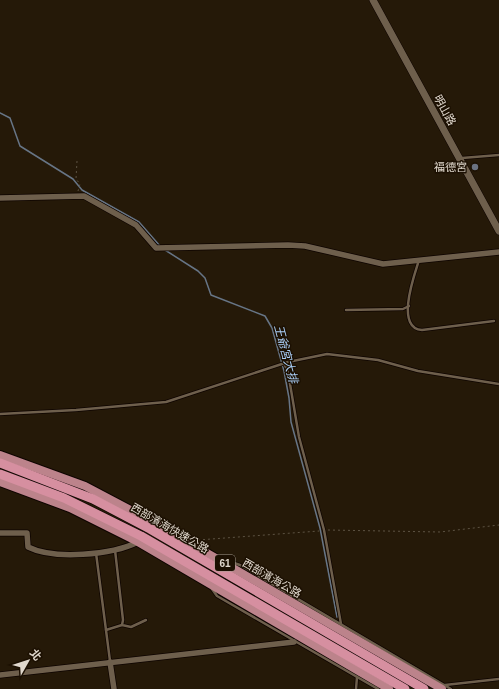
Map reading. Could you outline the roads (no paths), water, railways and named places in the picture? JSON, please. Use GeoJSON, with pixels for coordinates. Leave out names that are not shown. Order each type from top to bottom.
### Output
{"type":"FeatureCollection","features":[{"type":"Feature","properties":{"kind":"highway","name":"西部濱海快速公路"},"geometry":{"type":"LineString","coordinates":[[0,463],[93,499],[150,529],[424,689]]}},
{"type":"Feature","properties":{"kind":"highway","name":"西部濱海快速公路"},"geometry":{"type":"LineString","coordinates":[[0,474],[76,504],[141,536],[405,689]]}},
{"type":"Feature","properties":{"kind":"main road","name":"西部濱海公路"},"geometry":{"type":"LineString","coordinates":[[0,455],[85,486],[187,541],[443,687]]}},
{"type":"Feature","properties":{"kind":"main road","name":"61"},"geometry":{"type":"LineString","coordinates":[[0,482],[70,508],[138,542],[389,689]]}},
{"type":"Feature","properties":{"kind":"street","name":"明山路"},"geometry":{"type":"LineString","coordinates":[[373,0],[499,231]]}},
{"type":"Feature","properties":{"kind":"street"},"geometry":{"type":"LineString","coordinates":[[0,198],[84,196],[136,225],[156,248],[288,245],[305,246],[383,264],[499,252]]}},
{"type":"Feature","properties":{"kind":"street"},"geometry":{"type":"LineString","coordinates":[[0,533],[27,533],[28,547],[58,554],[114,550],[138,542]]}},
{"type":"Feature","properties":{"kind":"street"},"geometry":{"type":"LineString","coordinates":[[0,675],[294,642]]}},
{"type":"Feature","properties":{"kind":"street"},"geometry":{"type":"LineString","coordinates":[[110,662],[114,689]]}},
{"type":"Feature","properties":{"kind":"lane"},"geometry":{"type":"LineString","coordinates":[[459,159],[499,155]]}},
{"type":"Feature","properties":{"kind":"lane"},"geometry":{"type":"LineString","coordinates":[[419,260],[409,291],[409,320],[411,326],[416,330],[494,321]]}},
{"type":"Feature","properties":{"kind":"lane"},"geometry":{"type":"LineString","coordinates":[[346,310],[403,309],[409,306]]}},
{"type":"Feature","properties":{"kind":"lane"},"geometry":{"type":"LineString","coordinates":[[0,414],[76,410],[166,402],[284,363],[327,354],[378,360],[418,371],[499,384]]}},
{"type":"Feature","properties":{"kind":"lane"},"geometry":{"type":"LineString","coordinates":[[284,363],[288,372],[299,437],[324,530],[342,624]]}},
{"type":"Feature","properties":{"kind":"lane"},"geometry":{"type":"LineString","coordinates":[[114,550],[122,625]]}},
{"type":"Feature","properties":{"kind":"lane"},"geometry":{"type":"LineString","coordinates":[[96,552],[110,662]]}},
{"type":"Feature","properties":{"kind":"lane"},"geometry":{"type":"LineString","coordinates":[[217,558],[240,565],[342,624],[443,687],[452,689]]}},
{"type":"Feature","properties":{"kind":"lane"},"geometry":{"type":"LineString","coordinates":[[206,582],[217,596],[294,642],[378,689]]}},
{"type":"Feature","properties":{"kind":"lane"},"geometry":{"type":"LineString","coordinates":[[106,630],[122,625],[131,627],[146,620]]}},
{"type":"Feature","properties":{"kind":"lane"},"geometry":{"type":"LineString","coordinates":[[356,689],[357,677]]}},
{"type":"Feature","properties":{"kind":"lane"},"geometry":{"type":"LineString","coordinates":[[443,687],[499,679]]}},
{"type":"Feature","properties":{"kind":"waterway","name":"王爺宮大排"},"geometry":{"type":"LineString","coordinates":[[0,113],[10,118],[20,146],[73,179],[82,190],[139,222],[160,246]]}},
{"type":"Feature","properties":{"kind":"waterway","name":"王爺宮大排"},"geometry":{"type":"LineString","coordinates":[[165,250],[198,271],[205,278],[211,295],[265,316],[272,328],[284,371],[289,398],[291,422],[320,528],[337,617]]}},
{"type":"Feature","properties":{"kind":"place","name":"福德宮"},"geometry":{"type":"Point","coordinates":[475,167]}}]}
